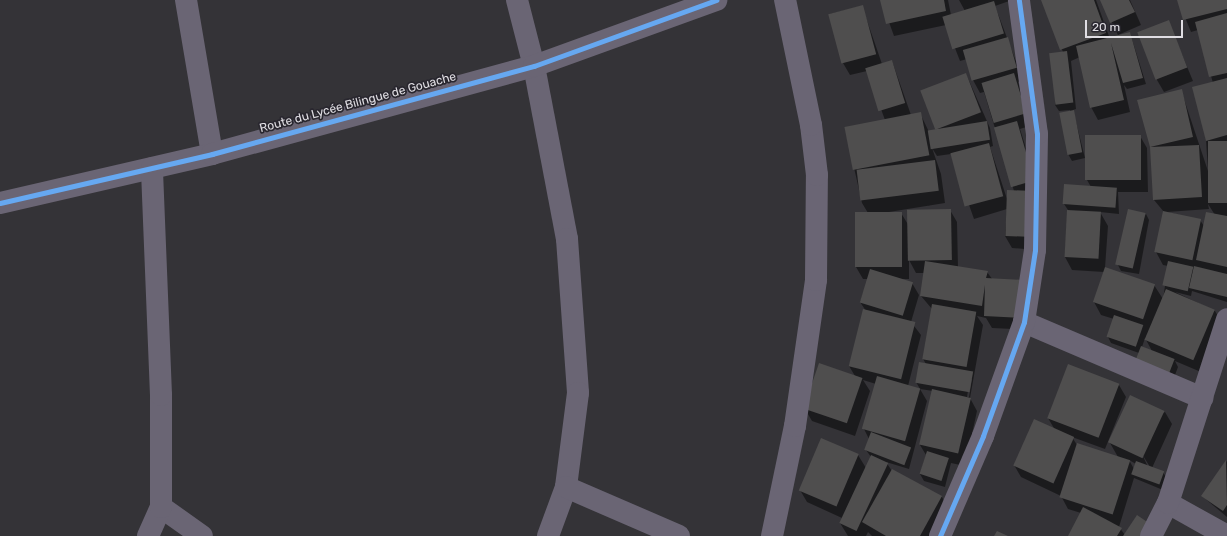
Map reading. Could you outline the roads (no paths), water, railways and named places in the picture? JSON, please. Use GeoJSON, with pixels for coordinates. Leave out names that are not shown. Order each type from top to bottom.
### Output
{"type":"FeatureCollection","features":[{"type":"Feature","properties":{"kind":"street"},"geometry":{"type":"LineString","coordinates":[[186,0],[212,154]]}},
{"type":"Feature","properties":{"kind":"street"},"geometry":{"type":"LineString","coordinates":[[517,0],[534,66],[567,238],[578,393],[566,487],[548,536]]}},
{"type":"Feature","properties":{"kind":"street","name":"Route du Lycée Bilingue de Gouache"},"geometry":{"type":"LineString","coordinates":[[0,202],[212,154],[534,66],[716,0]]}},
{"type":"Feature","properties":{"kind":"street"},"geometry":{"type":"LineString","coordinates":[[772,536],[795,426],[816,280],[817,176],[811,125],[785,0]]}},
{"type":"Feature","properties":{"kind":"street"},"geometry":{"type":"LineString","coordinates":[[940,536],[983,436],[1024,322],[1035,250],[1038,134],[1018,0]]}},
{"type":"Feature","properties":{"kind":"street"},"geometry":{"type":"LineString","coordinates":[[148,536],[161,508],[161,395],[152,168]]}},
{"type":"Feature","properties":{"kind":"street"},"geometry":{"type":"LineString","coordinates":[[1151,536],[1168,503],[1227,319]]}},
{"type":"Feature","properties":{"kind":"street"},"geometry":{"type":"LineString","coordinates":[[1024,322],[1202,398]]}},
{"type":"Feature","properties":{"kind":"street"},"geometry":{"type":"LineString","coordinates":[[566,487],[679,536]]}},
{"type":"Feature","properties":{"kind":"street"},"geometry":{"type":"LineString","coordinates":[[1168,503],[1227,536]]}},
{"type":"Feature","properties":{"kind":"street"},"geometry":{"type":"LineString","coordinates":[[161,508],[202,536]]}}]}
